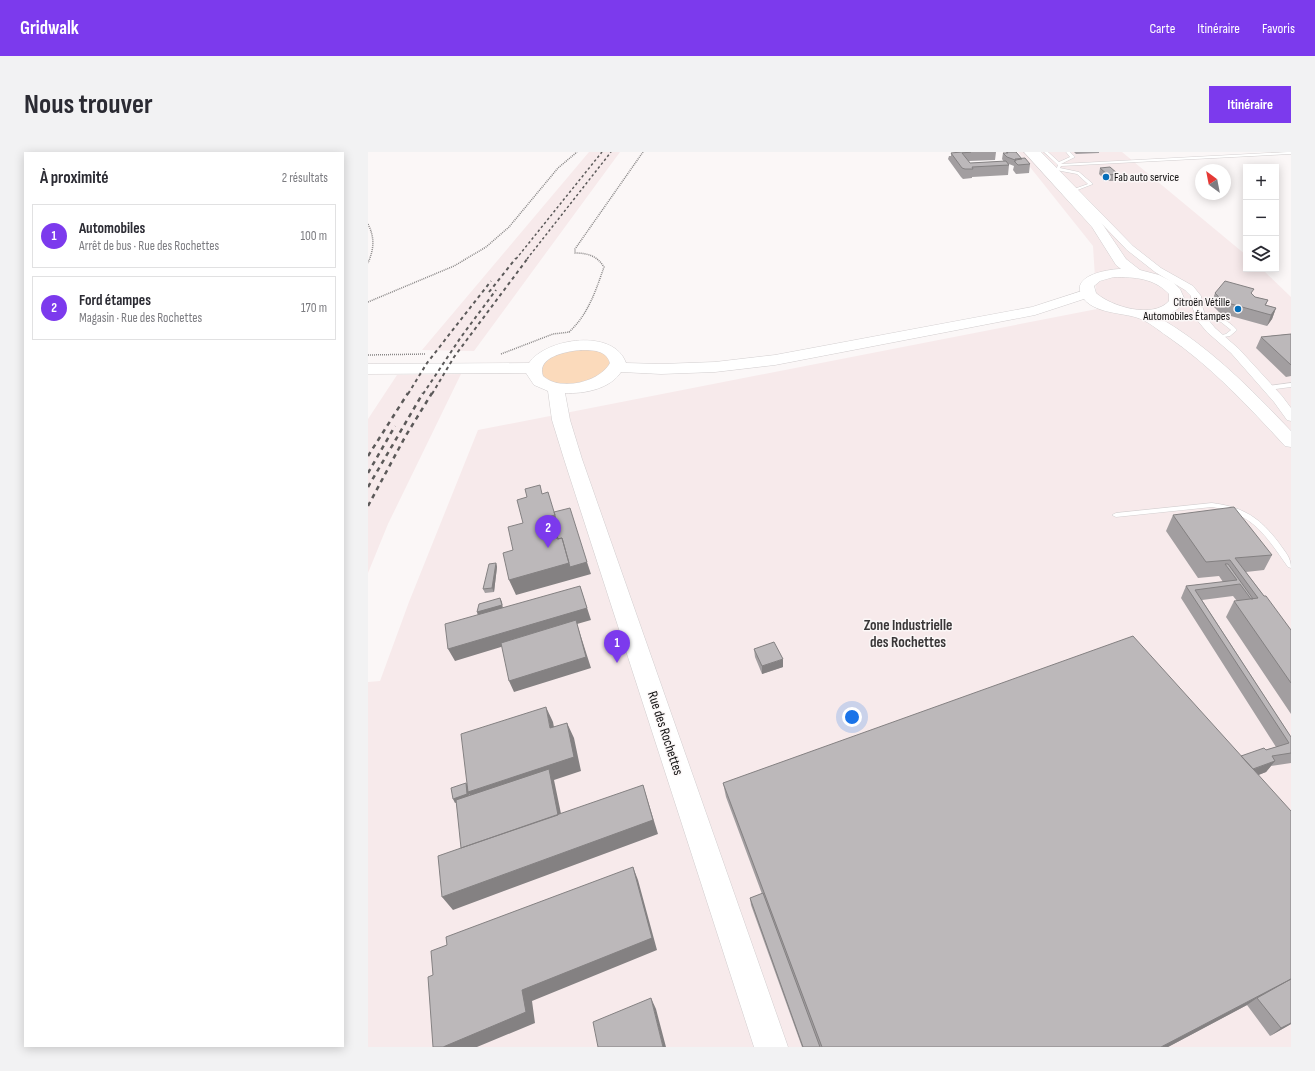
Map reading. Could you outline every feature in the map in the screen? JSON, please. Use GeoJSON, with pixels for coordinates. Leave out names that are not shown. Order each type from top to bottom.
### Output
{"type":"FeatureCollection","features":[{"type":"Feature","properties":{"kind":"main road"},"geometry":{"type":"LineString","coordinates":[[1021,152],[1070,205],[1087,226],[1100,248],[1104,265],[1114,273],[1136,274],[1157,279],[1169,286],[1176,294],[1177,299],[1175,304],[1170,308],[1158,312],[1142,314],[1124,312],[1097,302],[1088,293],[1087,288],[1088,283],[1104,265]]}},
{"type":"Feature","properties":{"kind":"main road"},"geometry":{"type":"LineString","coordinates":[[1029,152],[1098,225],[1122,262],[1136,274]]}},
{"type":"Feature","properties":{"kind":"main road"},"geometry":{"type":"LineString","coordinates":[[1035,311],[1088,293]]}},
{"type":"Feature","properties":{"kind":"main road"},"geometry":{"type":"LineString","coordinates":[[617,367],[677,369],[715,367],[775,360],[1035,311],[1108,307]]}},
{"type":"Feature","properties":{"kind":"main road"},"geometry":{"type":"LineString","coordinates":[[1170,308],[1184,326],[1291,419]]}},
{"type":"Feature","properties":{"kind":"main road"},"geometry":{"type":"LineString","coordinates":[[1142,314],[1161,324],[1190,345],[1234,384],[1291,442]]}},
{"type":"Feature","properties":{"kind":"main road"},"geometry":{"type":"LineString","coordinates":[[573,339],[610,351],[617,358],[617,367],[605,379],[590,385],[572,388],[556,388],[545,385],[538,380],[534,374],[535,368],[541,359],[560,349],[573,339]]}},
{"type":"Feature","properties":{"kind":"main road"},"geometry":{"type":"LineString","coordinates":[[368,369],[535,368]]}},
{"type":"Feature","properties":{"kind":"main road"},"geometry":{"type":"LineString","coordinates":[[561,420],[590,385]]}},
{"type":"Feature","properties":{"kind":"main road","name":"Rue des Rochettes"},"geometry":{"type":"LineString","coordinates":[[556,388],[561,420],[771,1047]]}},
{"type":"Feature","properties":{"kind":"street"},"geometry":{"type":"LineString","coordinates":[[1037,152],[1058,167],[1075,190],[1130,248],[1158,270],[1178,280],[1190,289],[1196,296],[1201,318],[1235,351],[1268,388],[1291,419]]}},
{"type":"Feature","properties":{"kind":"street"},"geometry":{"type":"LineString","coordinates":[[1169,286],[1190,289]]}},
{"type":"Feature","properties":{"kind":"lane"},"geometry":{"type":"LineString","coordinates":[[1046,152],[1058,167],[1078,173],[1091,184],[1075,190]]}},
{"type":"Feature","properties":{"kind":"lane"},"geometry":{"type":"LineString","coordinates":[[1058,167],[1073,157],[1068,152]]}},
{"type":"Feature","properties":{"kind":"lane"},"geometry":{"type":"LineString","coordinates":[[1058,167],[1291,153]]}},
{"type":"Feature","properties":{"kind":"lane"},"geometry":{"type":"LineString","coordinates":[[1200,314],[1220,319],[1229,324],[1234,330],[1228,335],[1220,337]]}},
{"type":"Feature","properties":{"kind":"lane"},"geometry":{"type":"LineString","coordinates":[[1268,388],[1291,385]]}},
{"type":"Feature","properties":{"kind":"lane"},"geometry":{"type":"LineString","coordinates":[[1116,516],[1212,505],[1226,506],[1243,512],[1257,521],[1291,565]]}},
{"type":"Feature","properties":{"kind":"path"},"geometry":{"type":"LineString","coordinates":[[368,302],[425,279],[486,247],[501,234],[534,199],[558,168],[577,152]]}},
{"type":"Feature","properties":{"kind":"path"},"geometry":{"type":"LineString","coordinates":[[497,355],[510,352],[553,334],[573,339],[576,327],[586,310],[604,267],[600,260],[595,256],[575,253],[574,249],[643,152]]}},
{"type":"Feature","properties":{"kind":"path"},"geometry":{"type":"LineString","coordinates":[[368,224],[374,239],[374,251],[368,263]]}},
{"type":"Feature","properties":{"kind":"path"},"geometry":{"type":"LineString","coordinates":[[368,354],[426,354]]}},
{"type":"Feature","properties":{"kind":"shaded area"},"geometry":{"type":"Polygon","coordinates":[[[589,152],[620,152],[474,351],[422,350],[589,152]]]}},
{"type":"Feature","properties":{"kind":"shaded area"},"geometry":{"type":"Polygon","coordinates":[[[1018,152],[1122,152],[1243,253],[1243,272],[1265,272],[1291,297],[1291,1047],[368,1047],[368,682],[380,681],[409,602],[478,430],[1097,309],[1093,246],[1018,152]]]}},
{"type":"Feature","properties":{"kind":"shaded area"},"geometry":{"type":"Polygon","coordinates":[[[577,348],[603,353],[609,359],[610,365],[599,377],[576,384],[554,383],[541,375],[542,364],[547,358],[577,348]]]}},
{"type":"Feature","properties":{"kind":"shaded area"},"geometry":{"type":"Polygon","coordinates":[[[461,374],[388,524],[368,573],[368,419],[397,375],[461,374]]]}},
{"type":"Feature","properties":{"kind":"building"},"geometry":{"type":"Polygon","coordinates":[[[971,152],[962,153],[970,163],[1006,161],[1009,165],[972,167],[973,169],[965,169],[962,168],[951,153],[971,152]]]}},
{"type":"Feature","properties":{"kind":"building"},"geometry":{"type":"Polygon","coordinates":[[[1007,152],[1016,152],[1022,159],[1015,160],[1007,157],[1003,153],[1008,153],[1007,152]]]}},
{"type":"Feature","properties":{"kind":"building"},"geometry":{"type":"Polygon","coordinates":[[[1025,158],[1030,164],[1018,165],[1014,161],[1016,161],[1015,159],[1025,158]]]}},
{"type":"Feature","properties":{"kind":"building"},"geometry":{"type":"Polygon","coordinates":[[[1110,167],[1118,174],[1108,175],[1100,168],[1110,167]]]}},
{"type":"Feature","properties":{"kind":"building"},"geometry":{"type":"Polygon","coordinates":[[[1225,281],[1254,289],[1251,293],[1255,297],[1268,300],[1265,305],[1276,308],[1271,315],[1224,302],[1215,293],[1225,281]]]}},
{"type":"Feature","properties":{"kind":"building"},"geometry":{"type":"Polygon","coordinates":[[[1291,334],[1291,365],[1261,337],[1291,334]]]}},
{"type":"Feature","properties":{"kind":"building"},"geometry":{"type":"Polygon","coordinates":[[[540,485],[542,494],[548,492],[555,515],[551,516],[557,539],[562,538],[569,563],[509,580],[503,553],[513,550],[508,527],[523,523],[517,500],[527,497],[525,489],[540,485]]]}},
{"type":"Feature","properties":{"kind":"building"},"geometry":{"type":"Polygon","coordinates":[[[1234,507],[1272,555],[1235,558],[1291,630],[1291,683],[1234,601],[1258,598],[1230,560],[1206,562],[1173,515],[1234,507]]]}},
{"type":"Feature","properties":{"kind":"building"},"geometry":{"type":"Polygon","coordinates":[[[570,508],[587,562],[570,567],[562,538],[558,539],[552,520],[556,519],[554,512],[570,508]]]}},
{"type":"Feature","properties":{"kind":"building"},"geometry":{"type":"Polygon","coordinates":[[[496,563],[492,588],[483,589],[489,564],[496,563]]]}},
{"type":"Feature","properties":{"kind":"building"},"geometry":{"type":"Polygon","coordinates":[[[1225,564],[1228,564],[1253,599],[1251,599],[1240,584],[1195,590],[1291,737],[1291,753],[1272,756],[1275,761],[1253,769],[1241,756],[1264,748],[1266,750],[1289,743],[1186,586],[1237,580],[1225,564]]]}},
{"type":"Feature","properties":{"kind":"building"},"geometry":{"type":"Polygon","coordinates":[[[580,586],[587,608],[448,649],[445,624],[580,586]]]}},
{"type":"Feature","properties":{"kind":"building"},"geometry":{"type":"Polygon","coordinates":[[[500,598],[502,605],[477,612],[479,604],[500,598]]]}},
{"type":"Feature","properties":{"kind":"building"},"geometry":{"type":"Polygon","coordinates":[[[576,620],[586,657],[509,681],[501,643],[576,620]]]}},
{"type":"Feature","properties":{"kind":"building"},"geometry":{"type":"Polygon","coordinates":[[[1133,636],[1291,811],[1291,979],[1161,1047],[822,1047],[723,783],[1133,636]]]}},
{"type":"Feature","properties":{"kind":"building"},"geometry":{"type":"Polygon","coordinates":[[[774,642],[783,659],[762,666],[754,649],[774,642]]]}},
{"type":"Feature","properties":{"kind":"building"},"geometry":{"type":"Polygon","coordinates":[[[546,707],[550,728],[567,723],[574,757],[468,792],[461,734],[546,707]]]}},
{"type":"Feature","properties":{"kind":"building"},"geometry":{"type":"Polygon","coordinates":[[[549,769],[558,815],[461,848],[456,800],[549,769]]]}},
{"type":"Feature","properties":{"kind":"building"},"geometry":{"type":"Polygon","coordinates":[[[466,783],[467,794],[453,799],[451,788],[466,783]]]}},
{"type":"Feature","properties":{"kind":"building"},"geometry":{"type":"Polygon","coordinates":[[[643,785],[653,820],[442,897],[438,856],[643,785]]]}},
{"type":"Feature","properties":{"kind":"building"},"geometry":{"type":"Polygon","coordinates":[[[633,867],[652,938],[522,990],[526,1012],[443,1047],[433,1047],[428,977],[433,975],[431,951],[447,945],[446,937],[633,867]]]}},
{"type":"Feature","properties":{"kind":"building"},"geometry":{"type":"Polygon","coordinates":[[[763,893],[820,1047],[803,1047],[750,898],[763,893]]]}},
{"type":"Feature","properties":{"kind":"building"},"geometry":{"type":"Polygon","coordinates":[[[1291,979],[1291,1023],[1281,1028],[1257,998],[1291,979]]]}},
{"type":"Feature","properties":{"kind":"building"},"geometry":{"type":"Polygon","coordinates":[[[651,998],[663,1047],[598,1047],[593,1022],[651,998]]]}},
{"type":"Feature","properties":{"kind":"railway"},"geometry":{"type":"LineString","coordinates":[[516,259],[602,152]]}},
{"type":"Feature","properties":{"kind":"railway"},"geometry":{"type":"LineString","coordinates":[[527,259],[611,152]]}},
{"type":"Feature","properties":{"kind":"railway"},"geometry":{"type":"LineString","coordinates":[[489,292],[516,258]]}},
{"type":"Feature","properties":{"kind":"railway"},"geometry":{"type":"LineString","coordinates":[[432,394],[454,357],[528,258]]}},
{"type":"Feature","properties":{"kind":"railway"},"geometry":{"type":"LineString","coordinates":[[408,394],[427,363],[491,281]]}},
{"type":"Feature","properties":{"kind":"railway"},"geometry":{"type":"LineString","coordinates":[[423,394],[461,337],[496,290]]}},
{"type":"Feature","properties":{"kind":"railway"},"geometry":{"type":"LineString","coordinates":[[368,456],[408,393]]}},
{"type":"Feature","properties":{"kind":"railway"},"geometry":{"type":"LineString","coordinates":[[368,487],[423,393]]}},
{"type":"Feature","properties":{"kind":"railway"},"geometry":{"type":"LineString","coordinates":[[368,506],[405,437],[432,393]]}},
{"type":"Feature","properties":{"kind":"railway"},"geometry":{"type":"LineString","coordinates":[[368,473],[395,426]]}},
{"type":"Feature","properties":{"kind":"place","name":"Fab auto service"},"geometry":{"type":"Point","coordinates":[1106,177]}},
{"type":"Feature","properties":{"kind":"place","name":"Citroën Vétille Automobiles Étampes"},"geometry":{"type":"Point","coordinates":[1238,309]}},
{"type":"Feature","properties":{"kind":"place","name":"Ford étampes"},"geometry":{"type":"Point","coordinates":[548,548]}},
{"type":"Feature","properties":{"kind":"place","name":"Automobiles"},"geometry":{"type":"Point","coordinates":[617,663]}},
{"type":"Feature","properties":{"kind":"district","name":"Zone Industrielle des Rochettes"},"geometry":{"type":"Point","coordinates":[908,634]}}]}
